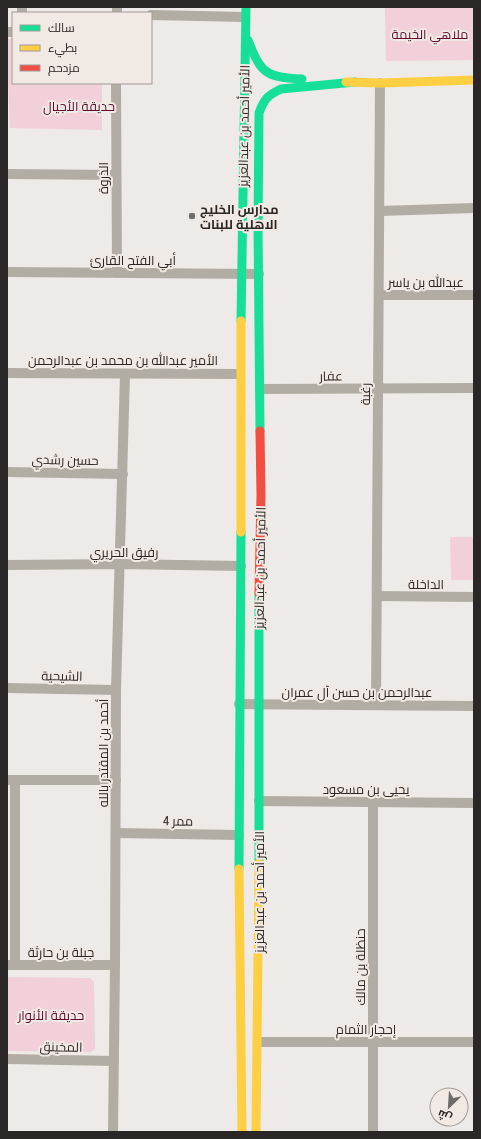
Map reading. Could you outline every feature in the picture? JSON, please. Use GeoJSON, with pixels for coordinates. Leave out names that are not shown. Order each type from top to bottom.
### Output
{"type":"FeatureCollection","features":[{"type":"Feature","properties":{"kind":"street"},"geometry":{"type":"LineString","coordinates":[[152,15],[245,12]]}},
{"type":"Feature","properties":{"kind":"street","name":"الأمير أحمد بن عبدالعزيز"},"geometry":{"type":"LineString","coordinates":[[242,1132],[238,836],[241,612],[240,374],[246,34],[245,12]]}},
{"type":"Feature","properties":{"kind":"street"},"geometry":{"type":"LineString","coordinates":[[246,34],[258,64],[262,70],[267,74],[279,78],[380,83],[474,80]]}},
{"type":"Feature","properties":{"kind":"street","name":"الأمير أحمد بن عبدالعزيز"},"geometry":{"type":"LineString","coordinates":[[256,1132],[258,1042],[259,612],[261,495],[259,113],[263,103],[270,94],[281,88],[355,82]]}},
{"type":"Feature","properties":{"kind":"street","name":"رغبة"},"geometry":{"type":"LineString","coordinates":[[376,706],[380,83]]}},
{"type":"Feature","properties":{"kind":"street","name":"الذروة"},"geometry":{"type":"LineString","coordinates":[[116,84],[117,273]]}},
{"type":"Feature","properties":{"kind":"street"},"geometry":{"type":"LineString","coordinates":[[7,174],[116,175]]}},
{"type":"Feature","properties":{"kind":"street"},"geometry":{"type":"LineString","coordinates":[[380,210],[474,208]]}},
{"type":"Feature","properties":{"kind":"street","name":"أبي الفتح القارئ"},"geometry":{"type":"LineString","coordinates":[[7,272],[259,274]]}},
{"type":"Feature","properties":{"kind":"street","name":"عبدالله بن ياسر"},"geometry":{"type":"LineString","coordinates":[[379,295],[474,295]]}},
{"type":"Feature","properties":{"kind":"street","name":"الأمير عبدالله بن محمد بن عبدالرحمن"},"geometry":{"type":"LineString","coordinates":[[7,373],[240,374]]}},
{"type":"Feature","properties":{"kind":"street","name":"أحمد بن المقتدر بالله"},"geometry":{"type":"LineString","coordinates":[[113,1132],[116,690],[125,374]]}},
{"type":"Feature","properties":{"kind":"street","name":"عفار"},"geometry":{"type":"LineString","coordinates":[[260,390],[474,388]]}},
{"type":"Feature","properties":{"kind":"street","name":"حسين رشدي"},"geometry":{"type":"LineString","coordinates":[[7,472],[123,474]]}},
{"type":"Feature","properties":{"kind":"street","name":"رفيق الحريري"},"geometry":{"type":"LineString","coordinates":[[7,565],[119,564],[241,566]]}},
{"type":"Feature","properties":{"kind":"street","name":"الداخلة"},"geometry":{"type":"LineString","coordinates":[[377,596],[474,597]]}},
{"type":"Feature","properties":{"kind":"street"},"geometry":{"type":"LineString","coordinates":[[241,612],[259,612]]}},
{"type":"Feature","properties":{"kind":"street","name":"الشيحية"},"geometry":{"type":"LineString","coordinates":[[7,688],[116,690]]}},
{"type":"Feature","properties":{"kind":"street","name":"عبدالرحمن بن حسن آل عمران"},"geometry":{"type":"LineString","coordinates":[[239,704],[474,706]]}},
{"type":"Feature","properties":{"kind":"street"},"geometry":{"type":"LineString","coordinates":[[11,965],[11,780],[116,780]]}},
{"type":"Feature","properties":{"kind":"street","name":"يحيى بن مسعود"},"geometry":{"type":"LineString","coordinates":[[259,801],[474,803]]}},
{"type":"Feature","properties":{"kind":"street","name":"حنظلة بن مالك"},"geometry":{"type":"LineString","coordinates":[[373,802],[374,1132]]}},
{"type":"Feature","properties":{"kind":"street","name":"ممر 4"},"geometry":{"type":"LineString","coordinates":[[116,833],[238,836]]}},
{"type":"Feature","properties":{"kind":"street","name":"جبلة بن حارثة"},"geometry":{"type":"LineString","coordinates":[[11,965],[115,965]]}},
{"type":"Feature","properties":{"kind":"street","name":"إحجار الثمام"},"geometry":{"type":"LineString","coordinates":[[258,1042],[474,1042]]}},
{"type":"Feature","properties":{"kind":"street","name":"المخينق"},"geometry":{"type":"LineString","coordinates":[[7,1059],[114,1061]]}},
{"type":"Feature","properties":{"kind":"green space","name":"ملاهي الخيمة"},"geometry":{"type":"Polygon","coordinates":[[[385,7],[474,7],[474,60],[386,61],[385,7]]]}},
{"type":"Feature","properties":{"kind":"green space","name":"حديقة الأجيال"},"geometry":{"type":"Polygon","coordinates":[[[8,39],[12,39],[12,84],[102,84],[102,130],[10,128],[7,60],[8,39]]]}},
{"type":"Feature","properties":{"kind":"green space"},"geometry":{"type":"Polygon","coordinates":[[[450,537],[474,537],[474,580],[451,580],[450,537]]]}},
{"type":"Feature","properties":{"kind":"green space","name":"حديقة الأنوار"},"geometry":{"type":"Polygon","coordinates":[[[7,977],[90,978],[94,982],[95,1049],[91,1052],[7,1051],[7,977]]]}},
{"type":"Feature","properties":{"kind":"traffic: fast"},"geometry":{"type":"LineString","coordinates":[[241,321],[246,7]]}},
{"type":"Feature","properties":{"kind":"traffic: fast"},"geometry":{"type":"LineString","coordinates":[[248,40],[257,60],[266,72],[280,77],[302,79]]}},
{"type":"Feature","properties":{"kind":"traffic: fast"},"geometry":{"type":"LineString","coordinates":[[260,431],[258,227],[259,113],[267,98],[281,89],[355,82]]}},
{"type":"Feature","properties":{"kind":"traffic: fast"},"geometry":{"type":"LineString","coordinates":[[239,869],[241,532]]}},
{"type":"Feature","properties":{"kind":"traffic: fast"},"geometry":{"type":"LineString","coordinates":[[259,593],[259,863]]}},
{"type":"Feature","properties":{"kind":"traffic: slow"},"geometry":{"type":"LineString","coordinates":[[346,82],[380,83],[474,80]]}},
{"type":"Feature","properties":{"kind":"traffic: slow"},"geometry":{"type":"LineString","coordinates":[[241,321],[241,532]]}},
{"type":"Feature","properties":{"kind":"traffic: slow"},"geometry":{"type":"LineString","coordinates":[[256,1132],[259,863]]}},
{"type":"Feature","properties":{"kind":"traffic: slow"},"geometry":{"type":"LineString","coordinates":[[239,869],[242,1132]]}},
{"type":"Feature","properties":{"kind":"traffic: jam"},"geometry":{"type":"LineString","coordinates":[[259,593],[261,495],[260,431]]}},
{"type":"Feature","properties":{"kind":"place","name":"مدارس الخليج الاهلية للبنات"},"geometry":{"type":"Point","coordinates":[192,216]}}]}
